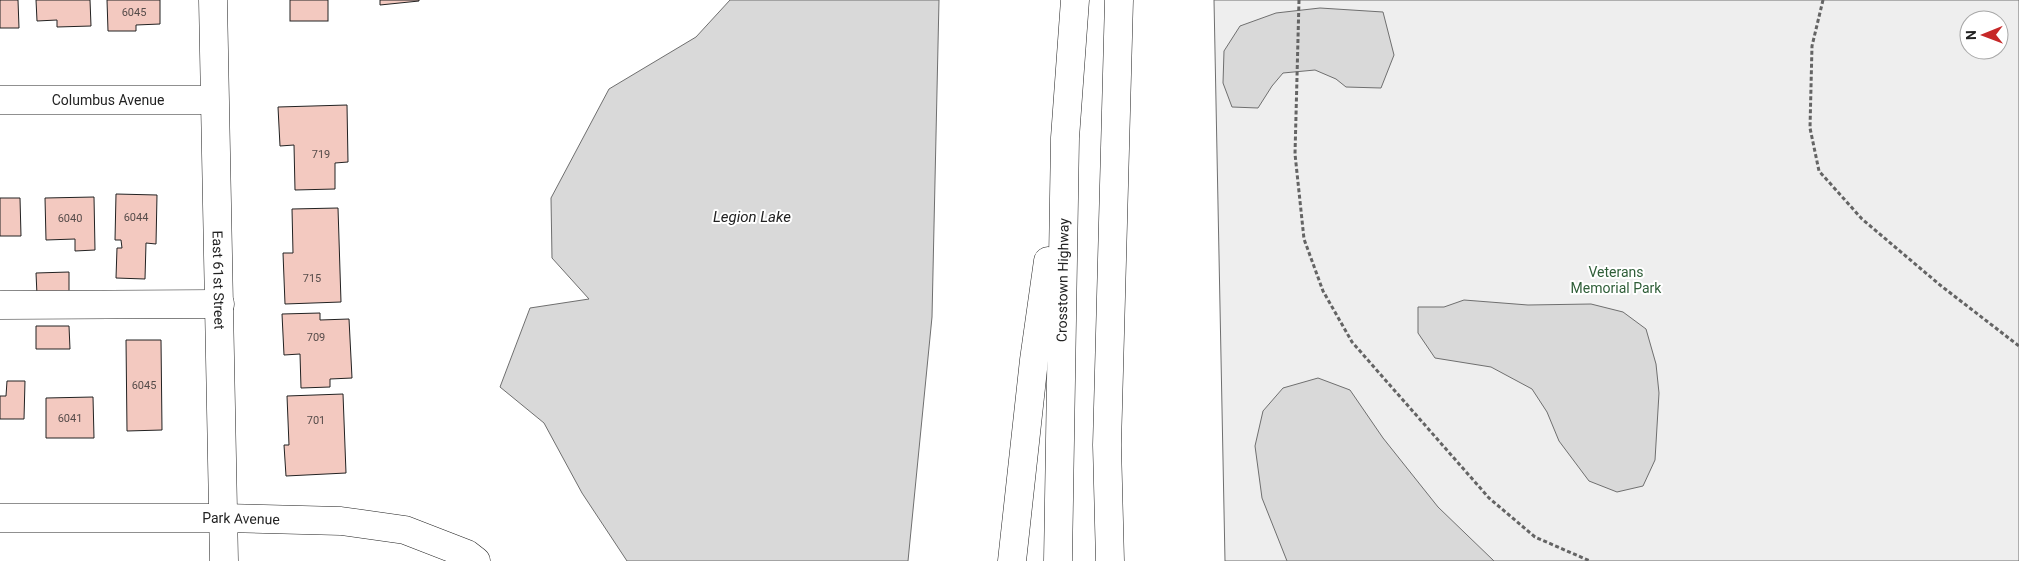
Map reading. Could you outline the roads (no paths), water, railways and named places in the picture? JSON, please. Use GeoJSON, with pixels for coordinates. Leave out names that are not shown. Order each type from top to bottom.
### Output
{"type":"FeatureCollection","features":[{"type":"Feature","properties":{"kind":"main road","name":"East 61st Street"},"geometry":{"type":"LineString","coordinates":[[213,0],[224,561]]}},
{"type":"Feature","properties":{"kind":"main road","name":"Crosstown Highway"},"geometry":{"type":"LineString","coordinates":[[1058,561],[1065,138],[1075,0]]}},
{"type":"Feature","properties":{"kind":"main road"},"geometry":{"type":"LineString","coordinates":[[1110,561],[1107,445],[1119,0]]}},
{"type":"Feature","properties":{"kind":"main road","name":"Columbus Avenue"},"geometry":{"type":"LineString","coordinates":[[0,100],[214,100]]}},
{"type":"Feature","properties":{"kind":"main road"},"geometry":{"type":"LineString","coordinates":[[1012,561],[1034,360],[1065,138]]}},
{"type":"Feature","properties":{"kind":"main road"},"geometry":{"type":"LineString","coordinates":[[0,305],[220,304]]}},
{"type":"Feature","properties":{"kind":"main road"},"geometry":{"type":"LineString","coordinates":[[1107,445],[1128,561]]}},
{"type":"Feature","properties":{"kind":"main road","name":"Park Avenue"},"geometry":{"type":"LineString","coordinates":[[0,518],[223,518],[341,521],[405,530],[467,554],[476,561]]}},
{"type":"Feature","properties":{"kind":"water","name":"Legion Lake"},"geometry":{"type":"Polygon","coordinates":[[[730,0],[939,0],[932,317],[908,561],[627,561],[582,493],[544,423],[500,387],[530,308],[589,299],[552,258],[551,198],[609,89],[696,37],[730,0]]]}},
{"type":"Feature","properties":{"kind":"water"},"geometry":{"type":"Polygon","coordinates":[[[1320,8],[1383,12],[1394,55],[1381,88],[1346,87],[1336,79],[1315,70],[1283,73],[1258,108],[1232,107],[1223,83],[1224,51],[1240,26],[1276,13],[1320,8]]]}},
{"type":"Feature","properties":{"kind":"water"},"geometry":{"type":"Polygon","coordinates":[[[1464,300],[1528,305],[1591,304],[1623,312],[1646,329],[1656,364],[1659,393],[1655,460],[1643,486],[1617,492],[1589,481],[1559,441],[1547,412],[1532,389],[1491,367],[1435,358],[1418,333],[1418,307],[1444,307],[1464,300]]]}},
{"type":"Feature","properties":{"kind":"water"},"geometry":{"type":"Polygon","coordinates":[[[1318,378],[1350,390],[1383,438],[1438,507],[1494,561],[1287,561],[1262,498],[1255,446],[1263,411],[1283,388],[1318,378]]]}},
{"type":"Feature","properties":{"kind":"park label","name":"Veterans Memorial Park"},"geometry":{"type":"Point","coordinates":[1616,280]}}]}
